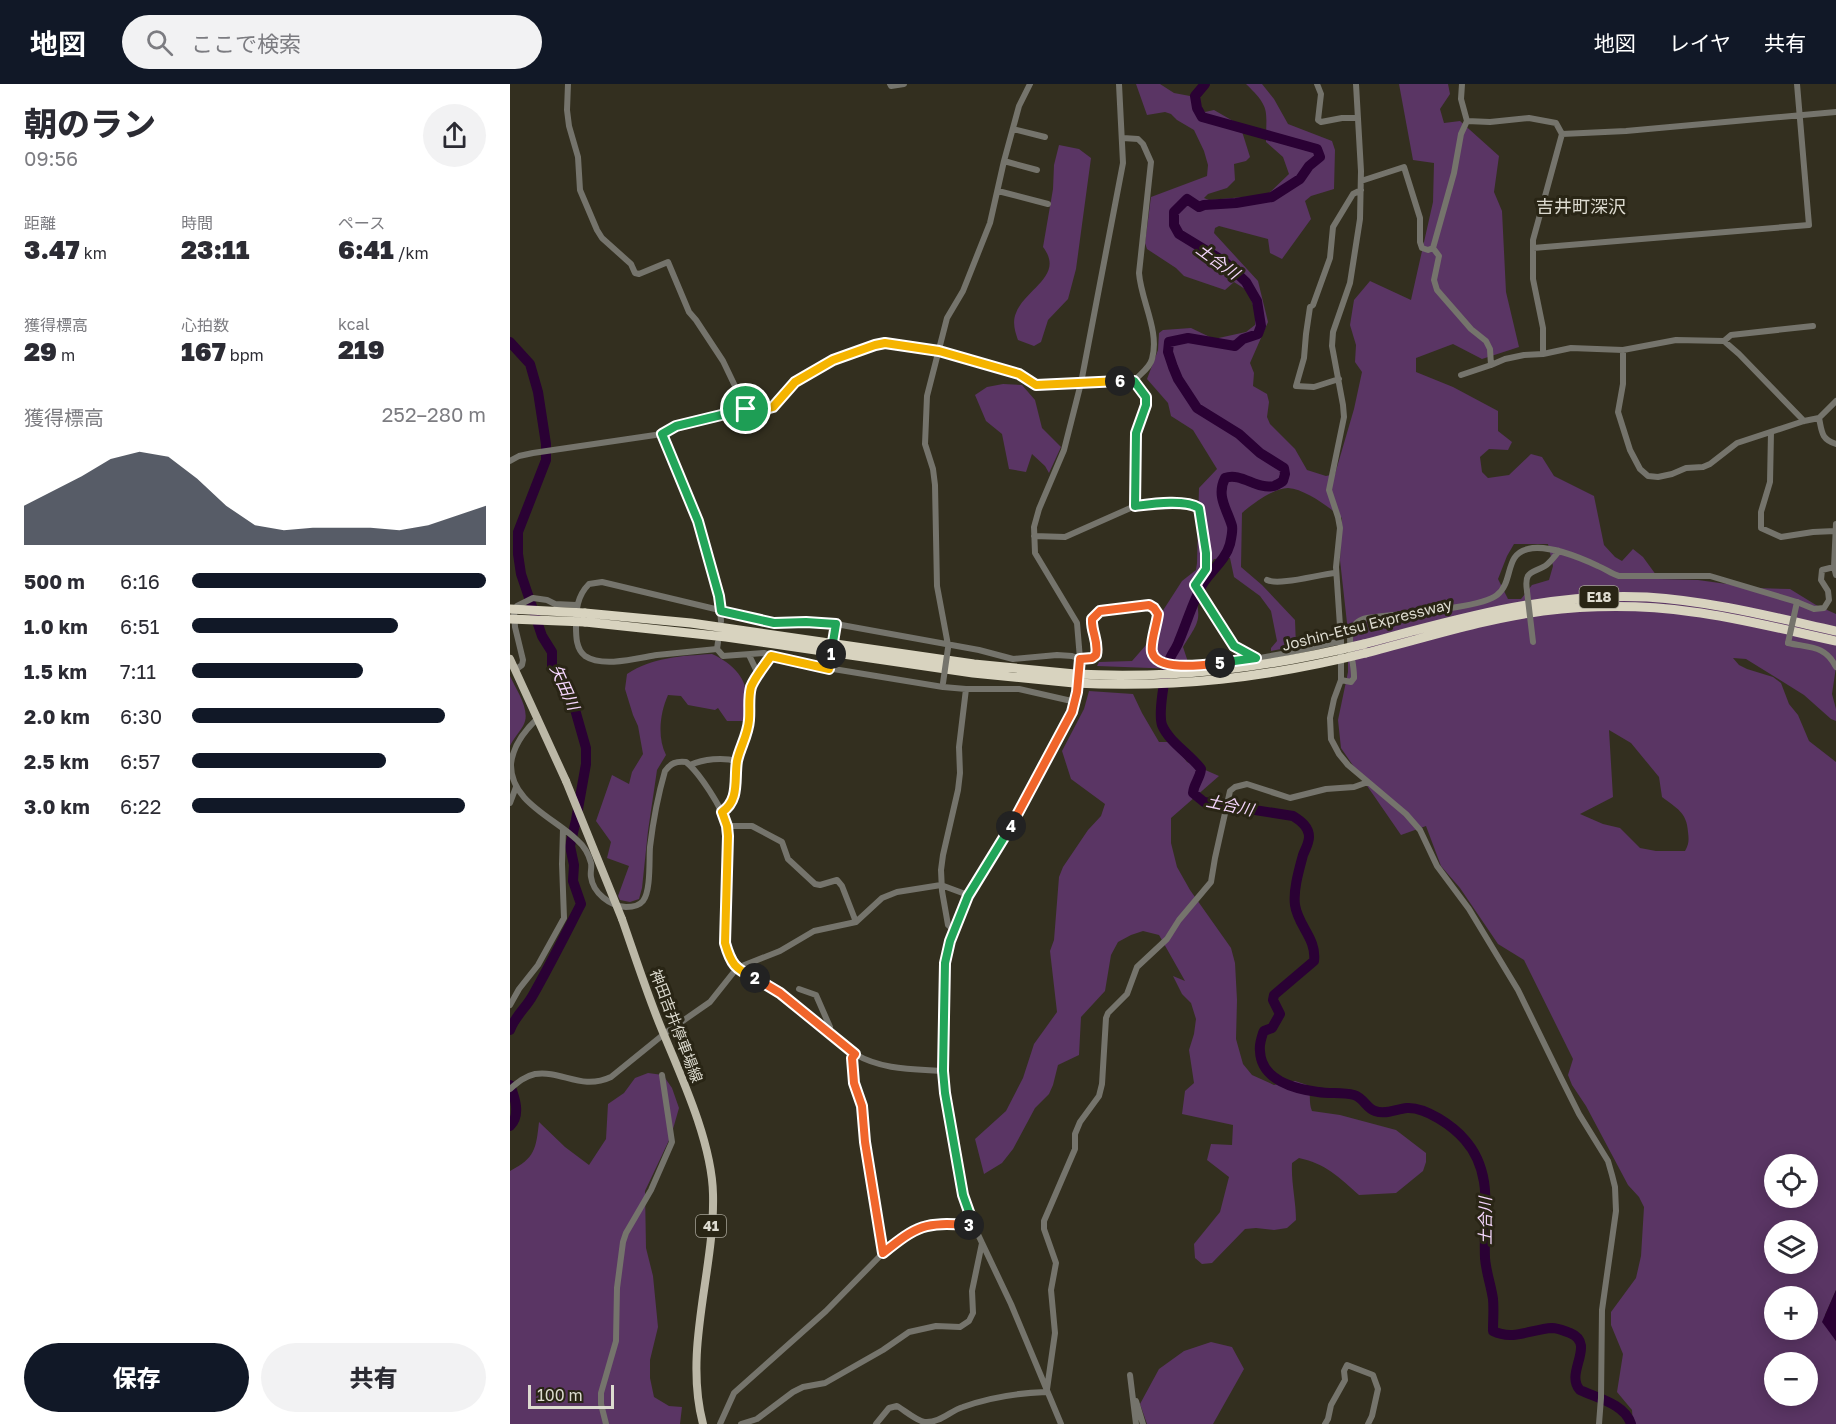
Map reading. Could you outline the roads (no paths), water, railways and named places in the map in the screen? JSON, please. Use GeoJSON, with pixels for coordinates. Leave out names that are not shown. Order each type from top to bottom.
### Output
{"type":"FeatureCollection","features":[{"type":"Feature","properties":{"kind":"highway","name":"Joshin-Etsu Expressway"},"geometry":{"type":"LineString","coordinates":[[1365,648],[1505,608],[1564,599],[1609,597],[1645,597],[1704,603],[1836,631]]}},
{"type":"Feature","properties":{"kind":"highway","name":"Joshin-Etsu Expressway"},"geometry":{"type":"LineString","coordinates":[[510,609],[585,617],[691,623],[1074,679],[1220,671],[1365,648],[1553,610],[1601,607],[1645,607],[1694,612],[1836,641]]}},
{"type":"Feature","properties":{"kind":"highway","name":"Joshin-Etsu Expressway"},"geometry":{"type":"LineString","coordinates":[[510,619],[585,617]]}},
{"type":"Feature","properties":{"kind":"main road","name":"神田吉井停車場線"},"geometry":{"type":"LineString","coordinates":[[510,659],[566,781],[622,919],[698,1122],[712,1171],[714,1195],[712,1223],[696,1369],[698,1404],[703,1424]]}},
{"type":"Feature","properties":{"kind":"street"},"geometry":{"type":"LineString","coordinates":[[568,84],[569,126],[578,157],[580,190],[597,230],[615,252],[631,264],[636,273],[639,274],[668,262],[689,312],[723,361],[746,409]]}},
{"type":"Feature","properties":{"kind":"street"},"geometry":{"type":"LineString","coordinates":[[890,84],[891,86],[904,84]]}},
{"type":"Feature","properties":{"kind":"street"},"geometry":{"type":"LineString","coordinates":[[943,685],[948,646],[938,586],[935,485],[933,469],[925,444],[927,396],[947,318],[963,291],[990,223],[1019,106],[1030,84]]}},
{"type":"Feature","properties":{"kind":"street"},"geometry":{"type":"LineString","coordinates":[[1061,1424],[1011,1304],[974,1226],[960,1184],[943,1071],[945,963],[954,930],[968,896],[1006,836],[1065,727],[1076,702],[1080,659],[1077,623],[1035,553],[1034,536],[1039,509],[1064,450],[1082,383],[1123,163],[1119,84]]}},
{"type":"Feature","properties":{"kind":"street"},"geometry":{"type":"LineString","coordinates":[[1317,84],[1321,93],[1318,120],[1321,122],[1358,117]]}},
{"type":"Feature","properties":{"kind":"street"},"geometry":{"type":"LineString","coordinates":[[1356,84],[1361,181],[1360,219],[1350,284],[1333,332],[1332,346],[1344,417],[1329,490],[1340,528],[1336,573],[1341,641],[1341,680],[1330,718],[1331,739],[1339,754],[1420,830],[1437,866],[1469,909],[1518,990],[1579,1114],[1608,1161],[1612,1174],[1616,1211],[1602,1311],[1599,1424]]}},
{"type":"Feature","properties":{"kind":"street"},"geometry":{"type":"LineString","coordinates":[[1433,248],[1454,173],[1461,134],[1467,121],[1461,99],[1462,84]]}},
{"type":"Feature","properties":{"kind":"street"},"geometry":{"type":"LineString","coordinates":[[1533,248],[1809,225],[1797,84]]}},
{"type":"Feature","properties":{"kind":"street"},"geometry":{"type":"LineString","coordinates":[[1562,134],[1626,131],[1836,112]]}},
{"type":"Feature","properties":{"kind":"street"},"geometry":{"type":"LineString","coordinates":[[1467,121],[1490,122],[1529,118],[1556,123],[1562,134],[1538,221],[1533,248],[1533,279],[1543,328],[1544,354]]}},
{"type":"Feature","properties":{"kind":"street"},"geometry":{"type":"LineString","coordinates":[[1013,129],[1045,136]]}},
{"type":"Feature","properties":{"kind":"street"},"geometry":{"type":"LineString","coordinates":[[510,461],[533,453],[662,434],[676,426],[746,409],[762,410],[773,407],[795,382],[833,360],[885,343],[939,351],[1019,374],[1036,385],[1134,381],[1148,367],[1153,353],[1153,332],[1139,273],[1151,162],[1143,144],[1138,139],[1122,138]]}},
{"type":"Feature","properties":{"kind":"street"},"geometry":{"type":"LineString","coordinates":[[1004,161],[1037,170]]}},
{"type":"Feature","properties":{"kind":"street"},"geometry":{"type":"LineString","coordinates":[[1361,181],[1404,167],[1420,218],[1422,248],[1428,250],[1433,248]]}},
{"type":"Feature","properties":{"kind":"street"},"geometry":{"type":"LineString","coordinates":[[998,190],[1048,204]]}},
{"type":"Feature","properties":{"kind":"street"},"geometry":{"type":"LineString","coordinates":[[1339,379],[1314,387],[1296,386],[1304,358],[1310,307],[1313,305],[1330,258],[1333,227],[1353,194],[1361,190]]}},
{"type":"Feature","properties":{"kind":"street"},"geometry":{"type":"LineString","coordinates":[[1433,248],[1439,256],[1434,280],[1437,290],[1471,329],[1486,341],[1490,349],[1491,365]]}},
{"type":"Feature","properties":{"kind":"street"},"geometry":{"type":"LineString","coordinates":[[1724,341],[1731,335],[1813,326]]}},
{"type":"Feature","properties":{"kind":"street"},"geometry":{"type":"LineString","coordinates":[[1461,375],[1505,359],[1571,348],[1623,350],[1677,340],[1724,341],[1804,421]]}},
{"type":"Feature","properties":{"kind":"street"},"geometry":{"type":"LineString","coordinates":[[1623,350],[1623,384],[1618,412],[1630,450],[1640,469],[1648,476],[1658,477],[1686,468],[1703,467],[1737,443],[1819,418],[1836,401]]}},
{"type":"Feature","properties":{"kind":"street"},"geometry":{"type":"LineString","coordinates":[[1134,381],[1146,397],[1146,405],[1136,433],[1135,506]]}},
{"type":"Feature","properties":{"kind":"street"},"geometry":{"type":"LineString","coordinates":[[1819,418],[1822,434],[1827,441],[1836,444]]}},
{"type":"Feature","properties":{"kind":"street"},"geometry":{"type":"LineString","coordinates":[[1771,432],[1770,482],[1761,512],[1761,528],[1781,537],[1835,531]]}},
{"type":"Feature","properties":{"kind":"street"},"geometry":{"type":"LineString","coordinates":[[662,434],[698,521],[719,596],[721,621]]}},
{"type":"Feature","properties":{"kind":"street"},"geometry":{"type":"LineString","coordinates":[[1034,536],[1065,537],[1135,506],[1195,505],[1199,508],[1206,553],[1206,569],[1195,585],[1234,646],[1256,658]]}},
{"type":"Feature","properties":{"kind":"street"},"geometry":{"type":"LineString","coordinates":[[1836,524],[1834,567],[1836,574]]}},
{"type":"Feature","properties":{"kind":"street"},"geometry":{"type":"LineString","coordinates":[[1341,680],[1351,682],[1354,678],[1349,636],[1351,629],[1360,619],[1486,601],[1497,596],[1505,586],[1514,556],[1521,550],[1530,548],[1559,551],[1600,566],[1610,574],[1619,576],[1710,576],[1814,609],[1824,608],[1829,600],[1828,591],[1821,580],[1822,570],[1834,567]]}},
{"type":"Feature","properties":{"kind":"street"},"geometry":{"type":"LineString","coordinates":[[1533,642],[1525,582],[1532,571],[1547,565],[1559,551]]}},
{"type":"Feature","properties":{"kind":"street"},"geometry":{"type":"LineString","coordinates":[[1267,580],[1271,582],[1289,581],[1336,573]]}},
{"type":"Feature","properties":{"kind":"street"},"geometry":{"type":"LineString","coordinates":[[1076,702],[1019,689],[966,689],[830,667],[764,653],[723,656],[718,646],[623,661],[601,661],[583,654],[578,645],[576,605],[583,590],[589,584],[602,582],[774,623],[806,622],[835,626],[979,650],[1013,659],[1057,656],[1092,658],[1096,655],[1097,642],[1091,625],[1095,614],[1100,611],[1144,604],[1154,608],[1158,614],[1152,654],[1159,661],[1182,666],[1256,658],[1341,641]]}},
{"type":"Feature","properties":{"kind":"street"},"geometry":{"type":"LineString","coordinates":[[515,670],[522,665],[523,660],[515,627],[514,611],[520,602],[533,598],[548,600],[555,604],[576,605]]}},
{"type":"Feature","properties":{"kind":"street"},"geometry":{"type":"LineString","coordinates":[[1797,602],[1788,643],[1823,650],[1831,657],[1836,667]]}},
{"type":"Feature","properties":{"kind":"street"},"geometry":{"type":"LineString","coordinates":[[830,667],[835,626]]}},
{"type":"Feature","properties":{"kind":"street"},"geometry":{"type":"LineString","coordinates":[[749,655],[759,676]]}},
{"type":"Feature","properties":{"kind":"street"},"geometry":{"type":"LineString","coordinates":[[722,812],[733,800],[737,785],[737,761],[748,729],[749,697],[752,685],[771,656]]}},
{"type":"Feature","properties":{"kind":"street"},"geometry":{"type":"LineString","coordinates":[[954,930],[948,925],[941,885],[943,855],[960,773],[959,747],[966,689]]}},
{"type":"Feature","properties":{"kind":"street"},"geometry":{"type":"LineString","coordinates":[[538,718],[527,729],[513,754],[512,775],[516,788],[526,800],[578,840],[589,857],[591,878],[596,892],[607,901],[619,906],[639,904],[645,896],[651,842],[662,779],[669,765],[686,762],[722,812],[727,826],[725,934],[730,958],[737,968],[780,993],[855,1054],[871,1063],[943,1071]]}},
{"type":"Feature","properties":{"kind":"street"},"geometry":{"type":"LineString","coordinates":[[690,765],[700,761],[729,759],[737,761]]}},
{"type":"Feature","properties":{"kind":"street"},"geometry":{"type":"LineString","coordinates":[[1046,1392],[1055,1333],[1051,1290],[1056,1263],[1044,1229],[1044,1221],[1075,1149],[1075,1134],[1080,1122],[1099,1096],[1108,1012],[1126,994],[1137,967],[1167,939],[1179,920],[1211,882],[1230,791],[1242,784],[1247,784],[1290,798],[1326,789],[1354,787],[1368,782]]}},
{"type":"Feature","properties":{"kind":"street"},"geometry":{"type":"LineString","coordinates":[[510,803],[516,788]]}},
{"type":"Feature","properties":{"kind":"street"},"geometry":{"type":"LineString","coordinates":[[727,826],[752,826],[782,842],[788,859],[815,884],[820,885],[837,880],[842,886],[856,922]]}},
{"type":"Feature","properties":{"kind":"street"},"geometry":{"type":"LineString","coordinates":[[510,1005],[519,988],[538,965],[564,918],[561,864],[566,831]]}},
{"type":"Feature","properties":{"kind":"street"},"geometry":{"type":"LineString","coordinates":[[510,1089],[528,1076],[538,1074],[585,1082],[603,1081],[611,1077],[664,1034],[710,1002],[737,968],[780,951],[814,931],[856,922],[882,898],[897,892],[941,885],[968,896]]}},
{"type":"Feature","properties":{"kind":"street"},"geometry":{"type":"LineString","coordinates":[[799,989],[816,995],[830,1027],[827,1032]]}},
{"type":"Feature","properties":{"kind":"street"},"geometry":{"type":"LineString","coordinates":[[855,1054],[852,1058],[854,1083],[862,1106],[865,1142],[883,1253]]}},
{"type":"Feature","properties":{"kind":"street"},"geometry":{"type":"LineString","coordinates":[[606,1424],[601,1404],[601,1392],[616,1341],[617,1288],[623,1242],[651,1190],[672,1142],[662,1075]]}},
{"type":"Feature","properties":{"kind":"street"},"geometry":{"type":"LineString","coordinates":[[722,1424],[734,1393],[826,1311],[883,1253],[906,1234],[926,1225],[946,1223],[974,1226]]}},
{"type":"Feature","properties":{"kind":"street"},"geometry":{"type":"LineString","coordinates":[[741,1424],[757,1419],[803,1387],[825,1383],[883,1350],[909,1332],[936,1326],[960,1327],[969,1320],[973,1313],[972,1291],[982,1243]]}},
{"type":"Feature","properties":{"kind":"street"},"geometry":{"type":"LineString","coordinates":[[1325,1424],[1331,1406],[1345,1380],[1344,1371],[1347,1365],[1373,1375],[1378,1389],[1368,1424]]}},
{"type":"Feature","properties":{"kind":"street"},"geometry":{"type":"LineString","coordinates":[[1130,1375],[1136,1424]]}},
{"type":"Feature","properties":{"kind":"street"},"geometry":{"type":"LineString","coordinates":[[876,1424],[889,1408],[897,1406],[922,1422],[928,1422],[944,1418],[952,1411],[985,1400],[1046,1392]]}},
{"type":"Feature","properties":{"kind":"street"},"geometry":{"type":"LineString","coordinates":[[1133,1395],[1143,1424]]}},
{"type":"Feature","properties":{"kind":"waterway","name":"土合川"},"geometry":{"type":"LineString","coordinates":[[1205,84],[1195,96],[1197,108],[1202,117],[1317,149],[1320,157],[1309,166],[1300,179],[1272,197],[1199,207],[1187,199],[1174,212],[1174,225],[1179,234],[1225,262],[1246,282],[1257,301],[1261,326],[1258,334],[1243,339],[1235,346],[1188,338],[1169,342],[1168,352],[1178,379],[1197,408],[1239,434],[1260,453],[1284,468],[1285,474],[1283,481],[1268,487],[1237,477],[1225,478],[1222,497],[1232,526],[1230,544],[1201,588],[1170,658],[1161,712],[1165,731],[1201,769],[1193,793],[1204,802],[1293,816],[1304,825],[1309,833],[1297,880],[1295,905],[1313,946],[1314,961],[1274,995],[1273,1000],[1280,1014],[1272,1028],[1263,1033],[1260,1047],[1262,1061],[1273,1076],[1290,1085],[1318,1092],[1354,1095],[1372,1110],[1379,1112],[1407,1108],[1422,1111],[1439,1118],[1460,1135],[1474,1153],[1484,1182],[1485,1258],[1493,1299],[1493,1331],[1515,1335],[1555,1328],[1578,1338],[1581,1351],[1575,1375],[1580,1390],[1617,1407],[1628,1417],[1631,1424]]}},
{"type":"Feature","properties":{"kind":"waterway","name":"矢田川"},"geometry":{"type":"LineString","coordinates":[[510,342],[530,364],[538,392],[546,444],[546,460],[518,532],[521,574],[542,636],[552,652],[552,666],[572,699],[586,748],[586,764],[570,846],[574,865],[573,881],[581,904],[533,995],[510,1030]]}},
{"type":"Feature","properties":{"kind":"waterway","name":"矢田川"},"geometry":{"type":"LineString","coordinates":[[510,1085],[516,1112],[510,1126]]}},
{"type":"Feature","properties":{"kind":"district","name":"吉井町深沢"},"geometry":{"type":"Point","coordinates":[1581,207]}}]}
